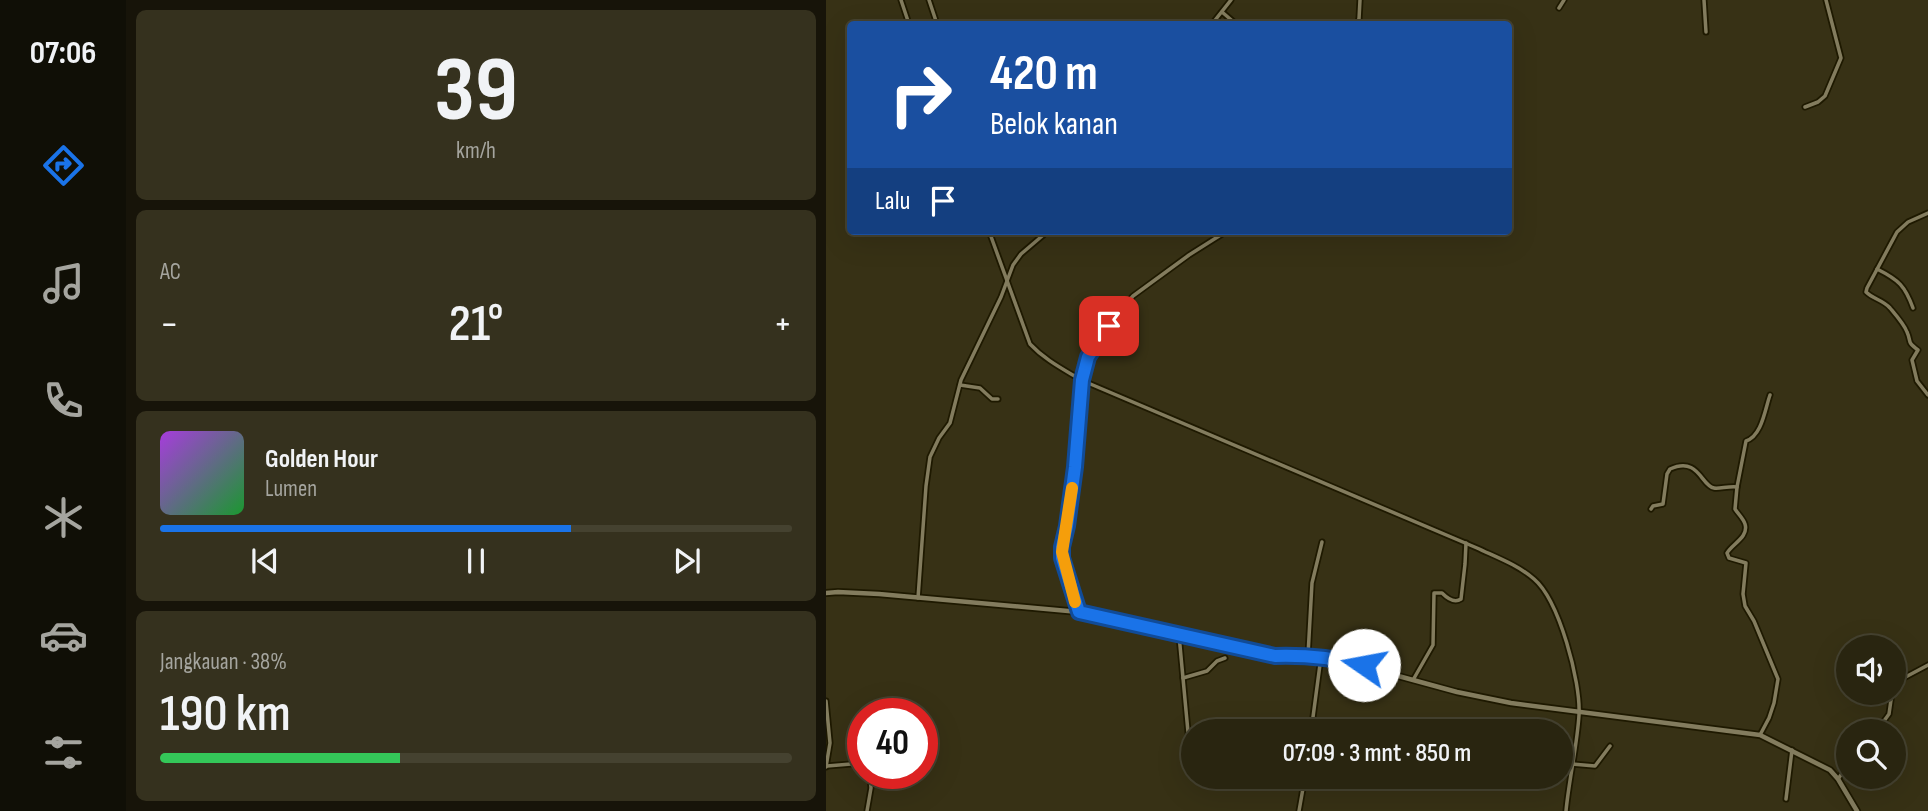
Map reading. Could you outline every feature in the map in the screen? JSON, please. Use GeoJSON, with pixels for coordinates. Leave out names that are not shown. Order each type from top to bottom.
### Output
{"type":"FeatureCollection","features":[{"type":"Feature","properties":{"kind":"street"},"geometry":{"type":"LineString","coordinates":[[901,0],[908,21]]}},
{"type":"Feature","properties":{"kind":"street"},"geometry":{"type":"LineString","coordinates":[[929,0],[936,21]]}},
{"type":"Feature","properties":{"kind":"street"},"geometry":{"type":"LineString","coordinates":[[1214,21],[1231,0]]}},
{"type":"Feature","properties":{"kind":"street"},"geometry":{"type":"LineString","coordinates":[[1356,21],[1360,0]]}},
{"type":"Feature","properties":{"kind":"street"},"geometry":{"type":"LineString","coordinates":[[1559,8],[1564,0]]}},
{"type":"Feature","properties":{"kind":"street"},"geometry":{"type":"LineString","coordinates":[[1704,0],[1706,32]]}},
{"type":"Feature","properties":{"kind":"street"},"geometry":{"type":"LineString","coordinates":[[1805,107],[1825,96],[1841,58],[1826,0]]}},
{"type":"Feature","properties":{"kind":"street"},"geometry":{"type":"LineString","coordinates":[[1221,12],[1232,21]]}},
{"type":"Feature","properties":{"kind":"street"},"geometry":{"type":"LineString","coordinates":[[1928,213],[1908,222],[1897,232],[1866,292],[1868,296],[1884,302],[1906,329],[1910,344],[1918,350],[1912,360],[1917,381],[1928,395]]}},
{"type":"Feature","properties":{"kind":"street"},"geometry":{"type":"LineString","coordinates":[[990,235],[1031,344],[1046,360],[1082,380],[1466,543],[1521,569],[1534,579],[1547,593],[1562,625],[1576,682],[1580,713],[1573,758]]}},
{"type":"Feature","properties":{"kind":"street"},"geometry":{"type":"LineString","coordinates":[[918,598],[930,457],[950,423],[960,385],[1013,265],[1021,254],[1043,235]]}},
{"type":"Feature","properties":{"kind":"street"},"geometry":{"type":"LineString","coordinates":[[1079,612],[1062,552],[1075,467],[1082,380],[1088,357],[1133,296],[1221,235]]}},
{"type":"Feature","properties":{"kind":"street"},"geometry":{"type":"LineString","coordinates":[[1877,270],[1898,280],[1913,308]]}},
{"type":"Feature","properties":{"kind":"street"},"geometry":{"type":"LineString","coordinates":[[960,385],[980,388],[991,398],[998,399]]}},
{"type":"Feature","properties":{"kind":"street"},"geometry":{"type":"LineString","coordinates":[[1760,734],[1774,703],[1778,679],[1745,606],[1743,594],[1746,563],[1729,558],[1727,553],[1731,546],[1743,537],[1746,530],[1745,523],[1735,509],[1737,487],[1745,443],[1753,438],[1758,430],[1770,395]]}},
{"type":"Feature","properties":{"kind":"street"},"geometry":{"type":"LineString","coordinates":[[1651,509],[1663,504],[1667,474],[1676,466],[1686,466],[1701,474],[1713,488],[1737,487]]}},
{"type":"Feature","properties":{"kind":"street"},"geometry":{"type":"LineString","coordinates":[[1308,655],[1312,583],[1322,542]]}},
{"type":"Feature","properties":{"kind":"street"},"geometry":{"type":"LineString","coordinates":[[1413,680],[1433,645],[1434,593],[1443,593],[1454,601],[1460,600],[1462,595],[1466,543]]}},
{"type":"Feature","properties":{"kind":"street"},"geometry":{"type":"LineString","coordinates":[[826,593],[1079,612],[1275,656],[1308,655],[1364,665],[1413,680],[1511,703],[1760,734],[1822,764],[1836,777]]}},
{"type":"Feature","properties":{"kind":"street"},"geometry":{"type":"LineString","coordinates":[[1179,635],[1187,719]]}},
{"type":"Feature","properties":{"kind":"street"},"geometry":{"type":"LineString","coordinates":[[1313,719],[1321,657]]}},
{"type":"Feature","properties":{"kind":"street"},"geometry":{"type":"LineString","coordinates":[[1183,677],[1207,671],[1224,658]]}},
{"type":"Feature","properties":{"kind":"street"},"geometry":{"type":"LineString","coordinates":[[1906,677],[1928,665]]}},
{"type":"Feature","properties":{"kind":"street"},"geometry":{"type":"LineString","coordinates":[[826,701],[830,743],[826,766],[847,764]]}},
{"type":"Feature","properties":{"kind":"street"},"geometry":{"type":"LineString","coordinates":[[1573,764],[1595,766],[1610,746]]}},
{"type":"Feature","properties":{"kind":"street"},"geometry":{"type":"LineString","coordinates":[[1786,799],[1792,750]]}},
{"type":"Feature","properties":{"kind":"street"},"geometry":{"type":"LineString","coordinates":[[867,811],[871,789]]}},
{"type":"Feature","properties":{"kind":"street"},"geometry":{"type":"LineString","coordinates":[[1299,811],[1303,789]]}},
{"type":"Feature","properties":{"kind":"street"},"geometry":{"type":"LineString","coordinates":[[1566,811],[1569,789]]}},
{"type":"Feature","properties":{"kind":"street"},"geometry":{"type":"LineString","coordinates":[[1844,789],[1857,811]]}},
{"type":"Feature","properties":{"kind":"slow traffic"},"geometry":{"type":"LineString","coordinates":[[1072,488],[1062,558],[1075,602]]}},
{"type":"Feature","properties":{"kind":"route"},"geometry":{"type":"LineString","coordinates":[[1109,326],[1088,357],[1082,380],[1075,467],[1062,547],[1062,558],[1079,612],[1275,656],[1308,655],[1364,665]]}}]}
